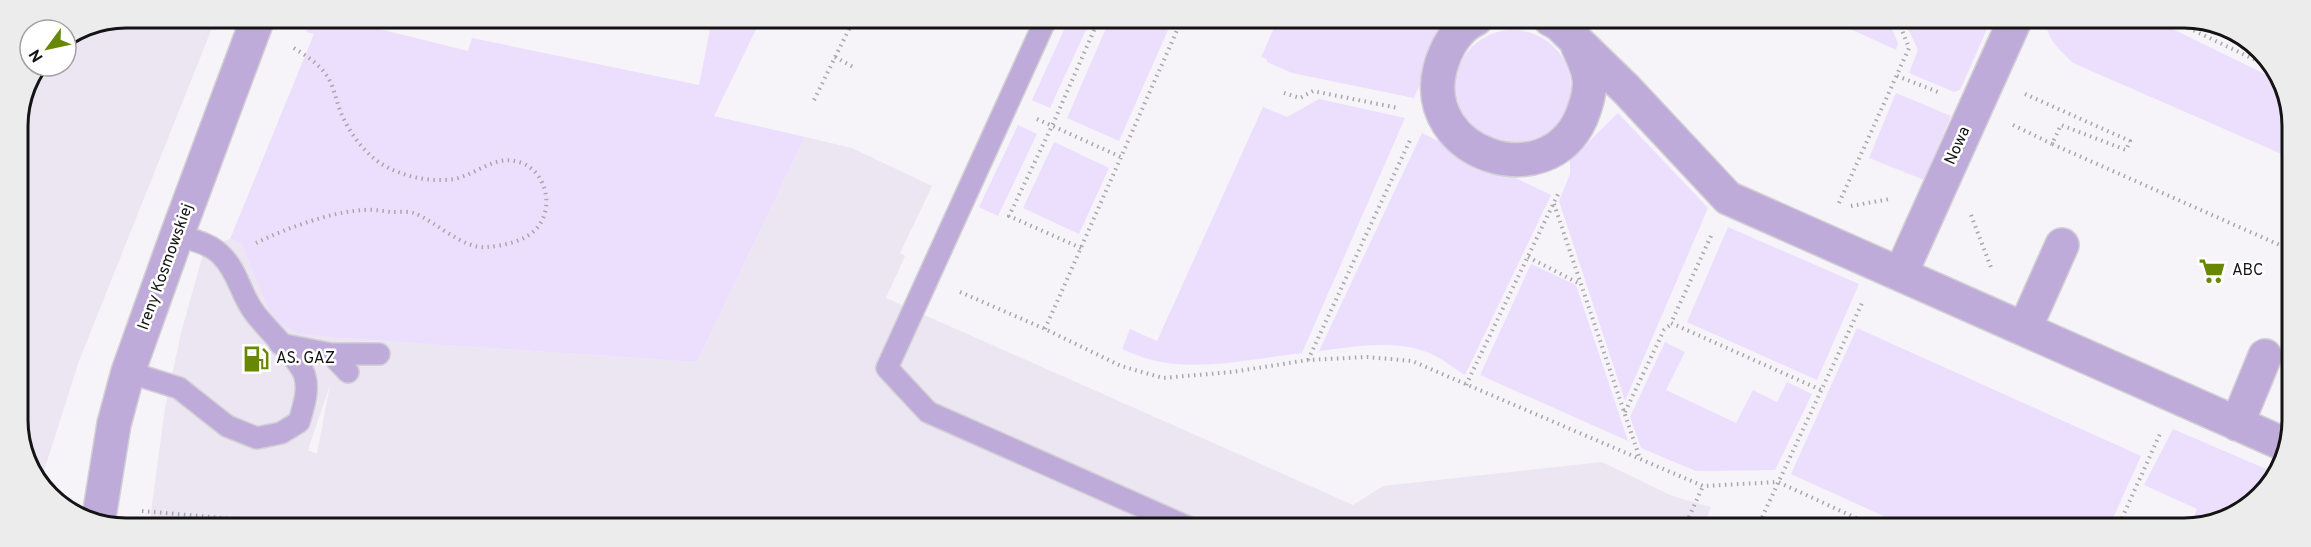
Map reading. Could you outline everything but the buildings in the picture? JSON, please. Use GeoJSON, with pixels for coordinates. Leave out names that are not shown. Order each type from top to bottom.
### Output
{"type":"FeatureCollection","features":[{"type":"Feature","properties":{"kind":"street","name":"Ireny Kosmowskiej"},"geometry":{"type":"LineString","coordinates":[[99,514],[114,424],[128,372],[254,28]]}},
{"type":"Feature","properties":{"kind":"street"},"geometry":{"type":"LineString","coordinates":[[1466,28],[1453,39],[1444,52],[1438,78],[1440,104],[1445,118],[1461,140],[1484,154],[1508,161],[1534,158],[1558,147],[1576,128],[1587,104],[1589,78],[1577,44]]}},
{"type":"Feature","properties":{"kind":"street"},"geometry":{"type":"LineString","coordinates":[[1563,28],[1626,89],[1728,198],[2280,443]]}},
{"type":"Feature","properties":{"kind":"street","name":"Nowa"},"geometry":{"type":"LineString","coordinates":[[1891,269],[1945,175],[2011,28]]}},
{"type":"Feature","properties":{"kind":"street"},"geometry":{"type":"LineString","coordinates":[[2018,325],[2062,245]]}},
{"type":"Feature","properties":{"kind":"street"},"geometry":{"type":"LineString","coordinates":[[2237,424],[2265,357]]}},
{"type":"Feature","properties":{"kind":"lane"},"geometry":{"type":"LineString","coordinates":[[1042,28],[887,368],[928,412],[1169,518]]}},
{"type":"Feature","properties":{"kind":"lane"},"geometry":{"type":"LineString","coordinates":[[128,372],[179,388],[227,426],[257,438],[281,433],[299,422],[306,399],[305,376],[297,360],[280,344],[252,309],[240,282],[223,256],[211,247],[177,235]]}},
{"type":"Feature","properties":{"kind":"lane"},"geometry":{"type":"LineString","coordinates":[[280,344],[331,354],[379,354]]}},
{"type":"Feature","properties":{"kind":"lane"},"geometry":{"type":"LineString","coordinates":[[331,354],[348,372]]}},
{"type":"Feature","properties":{"kind":"path"},"geometry":{"type":"LineString","coordinates":[[814,100],[850,28]]}},
{"type":"Feature","properties":{"kind":"path"},"geometry":{"type":"LineString","coordinates":[[1081,248],[1009,216],[1053,126],[1095,28]]}},
{"type":"Feature","properties":{"kind":"path"},"geometry":{"type":"LineString","coordinates":[[1045,329],[1178,28]]}},
{"type":"Feature","properties":{"kind":"path"},"geometry":{"type":"LineString","coordinates":[[1901,28],[1909,48],[1837,209],[1945,175],[2018,325]]}},
{"type":"Feature","properties":{"kind":"path"},"geometry":{"type":"LineString","coordinates":[[2190,29],[2257,61]]}},
{"type":"Feature","properties":{"kind":"path"},"geometry":{"type":"LineString","coordinates":[[254,243],[329,217],[365,209],[413,213],[463,241],[484,248],[517,241],[537,229],[546,209],[547,193],[540,178],[524,164],[503,159],[454,178],[432,179],[401,173],[380,163],[365,150],[350,130],[330,82],[313,60],[283,42]]}},
{"type":"Feature","properties":{"kind":"path"},"geometry":{"type":"LineString","coordinates":[[835,57],[855,68]]}},
{"type":"Feature","properties":{"kind":"path"},"geometry":{"type":"LineString","coordinates":[[1284,93],[1300,98],[1313,91],[1422,112],[1438,78]]}},
{"type":"Feature","properties":{"kind":"path"},"geometry":{"type":"LineString","coordinates":[[1989,78],[2130,141],[2126,150],[2061,124],[2052,144]]}},
{"type":"Feature","properties":{"kind":"path"},"geometry":{"type":"LineString","coordinates":[[1006,106],[1121,157]]}},
{"type":"Feature","properties":{"kind":"path"},"geometry":{"type":"LineString","coordinates":[[2020,128],[2282,246]]}},
{"type":"Feature","properties":{"kind":"path"},"geometry":{"type":"LineString","coordinates":[[1308,360],[1412,134]]}},
{"type":"Feature","properties":{"kind":"path"},"geometry":{"type":"LineString","coordinates":[[1466,385],[1567,176],[1558,147]]}},
{"type":"Feature","properties":{"kind":"path"},"geometry":{"type":"LineString","coordinates":[[1625,413],[1664,330],[1671,323],[1728,198]]}},
{"type":"Feature","properties":{"kind":"path"},"geometry":{"type":"LineString","coordinates":[[1554,204],[1640,459]]}},
{"type":"Feature","properties":{"kind":"path"},"geometry":{"type":"LineString","coordinates":[[1528,257],[1581,284]]}},
{"type":"Feature","properties":{"kind":"path"},"geometry":{"type":"LineString","coordinates":[[1761,518],[1821,390],[1891,269]]}},
{"type":"Feature","properties":{"kind":"path"},"geometry":{"type":"LineString","coordinates":[[928,279],[1045,329],[1121,366],[1163,378],[1232,372],[1308,360],[1367,357],[1412,362],[1704,486],[1778,482],[1858,518]]}},
{"type":"Feature","properties":{"kind":"path"},"geometry":{"type":"LineString","coordinates":[[1671,323],[1821,390]]}},
{"type":"Feature","properties":{"kind":"path"},"geometry":{"type":"LineString","coordinates":[[2122,518],[2177,397]]}},
{"type":"Feature","properties":{"kind":"path"},"geometry":{"type":"LineString","coordinates":[[1689,518],[1704,486]]}},
{"type":"Feature","properties":{"kind":"path"},"geometry":{"type":"LineString","coordinates":[[142,511],[233,519]]}},
{"type":"Feature","properties":{"kind":"shaded area"},"geometry":{"type":"Polygon","coordinates":[[[127,28],[212,28],[79,361],[44,472],[30,440],[28,421],[29,120],[30,107],[42,78],[78,78],[78,42],[89,36],[107,30],[127,28]]]}},
{"type":"Feature","properties":{"kind":"shaded area"},"geometry":{"type":"Polygon","coordinates":[[[308,28],[375,28],[468,51],[472,38],[699,85],[710,28],[757,28],[714,116],[805,137],[697,362],[341,338],[299,333],[278,323],[264,300],[241,243],[230,239],[314,34],[306,32],[308,28]]]}},
{"type":"Feature","properties":{"kind":"shaded area"},"geometry":{"type":"Polygon","coordinates":[[[1065,28],[1087,28],[1050,108],[1032,100],[1065,28]]]}},
{"type":"Feature","properties":{"kind":"shaded area"},"geometry":{"type":"Polygon","coordinates":[[[1106,28],[1169,28],[1119,141],[1067,118],[1106,28]]]}},
{"type":"Feature","properties":{"kind":"shaded area"},"geometry":{"type":"Polygon","coordinates":[[[1274,28],[1445,28],[1414,98],[1292,73],[1261,57],[1274,28]]]}},
{"type":"Feature","properties":{"kind":"shaded area"},"geometry":{"type":"Polygon","coordinates":[[[1848,28],[1891,28],[1898,43],[1896,50],[1848,28]]]}},
{"type":"Feature","properties":{"kind":"shaded area"},"geometry":{"type":"Polygon","coordinates":[[[1908,28],[1987,28],[1960,90],[1954,92],[1909,73],[1918,50],[1908,28]]]}},
{"type":"Feature","properties":{"kind":"shaded area"},"geometry":{"type":"Polygon","coordinates":[[[2047,28],[2170,28],[2267,75],[2281,107],[2282,154],[2073,63],[2048,33],[2047,28]]]}},
{"type":"Feature","properties":{"kind":"shaded area"},"geometry":{"type":"Polygon","coordinates":[[[1513,30],[1535,34],[1554,47],[1567,66],[1571,88],[1567,110],[1554,129],[1535,142],[1513,146],[1491,142],[1472,129],[1459,110],[1455,88],[1459,66],[1472,47],[1491,34],[1513,30]]]}},
{"type":"Feature","properties":{"kind":"shaded area"},"geometry":{"type":"Polygon","coordinates":[[[1896,93],[1951,116],[1924,180],[1869,158],[1896,93]]]}},
{"type":"Feature","properties":{"kind":"shaded area"},"geometry":{"type":"Polygon","coordinates":[[[1319,99],[1405,118],[1302,353],[1200,365],[1155,361],[1122,349],[1130,329],[1157,341],[1263,107],[1287,117],[1319,99]]]}},
{"type":"Feature","properties":{"kind":"shaded area"},"geometry":{"type":"Polygon","coordinates":[[[1618,113],[1708,208],[1625,401],[1559,201],[1570,174],[1570,160],[1618,113]]]}},
{"type":"Feature","properties":{"kind":"shaded area"},"geometry":{"type":"Polygon","coordinates":[[[1018,125],[1037,134],[998,216],[979,207],[1018,125]]]}},
{"type":"Feature","properties":{"kind":"shaded area"},"geometry":{"type":"Polygon","coordinates":[[[1422,133],[1551,195],[1465,375],[1434,355],[1403,346],[1375,345],[1319,351],[1422,133]]]}},
{"type":"Feature","properties":{"kind":"shaded area"},"geometry":{"type":"Polygon","coordinates":[[[805,137],[852,148],[932,186],[900,253],[905,256],[886,298],[1353,505],[1383,486],[1602,462],[1672,496],[1711,507],[1707,518],[150,519],[165,408],[181,333],[205,247],[230,239],[241,243],[264,300],[341,338],[697,362],[805,137]],[[330,385],[308,450],[317,454],[330,385]]]}},
{"type":"Feature","properties":{"kind":"shaded area"},"geometry":{"type":"Polygon","coordinates":[[[1054,142],[1109,168],[1079,234],[1023,208],[1054,142]]]}},
{"type":"Feature","properties":{"kind":"shaded area"},"geometry":{"type":"Polygon","coordinates":[[[1728,227],[1859,284],[1817,380],[1687,322],[1728,227]]]}},
{"type":"Feature","properties":{"kind":"shaded area"},"geometry":{"type":"Polygon","coordinates":[[[1531,264],[1576,285],[1628,441],[1480,375],[1531,264]]]}},
{"type":"Feature","properties":{"kind":"shaded area"},"geometry":{"type":"Polygon","coordinates":[[[1857,328],[2141,456],[2113,518],[1888,518],[1791,474],[1857,328]]]}},
{"type":"Feature","properties":{"kind":"shaded area"},"geometry":{"type":"Polygon","coordinates":[[[1665,342],[1685,352],[1666,390],[1736,423],[1753,390],[1777,402],[1787,382],[1812,394],[1775,470],[1696,471],[1641,448],[1630,417],[1665,342]]]}},
{"type":"Feature","properties":{"kind":"shaded area"},"geometry":{"type":"Polygon","coordinates":[[[2173,429],[2269,470],[2249,494],[2234,505],[2210,515],[2194,518],[2197,509],[2144,485],[2173,429]]]}},
{"type":"Feature","properties":{"kind":"place","name":"ABC"},"geometry":{"type":"Point","coordinates":[2212,271]}},
{"type":"Feature","properties":{"kind":"place","name":"AS. GAZ"},"geometry":{"type":"Point","coordinates":[256,359]}}]}
